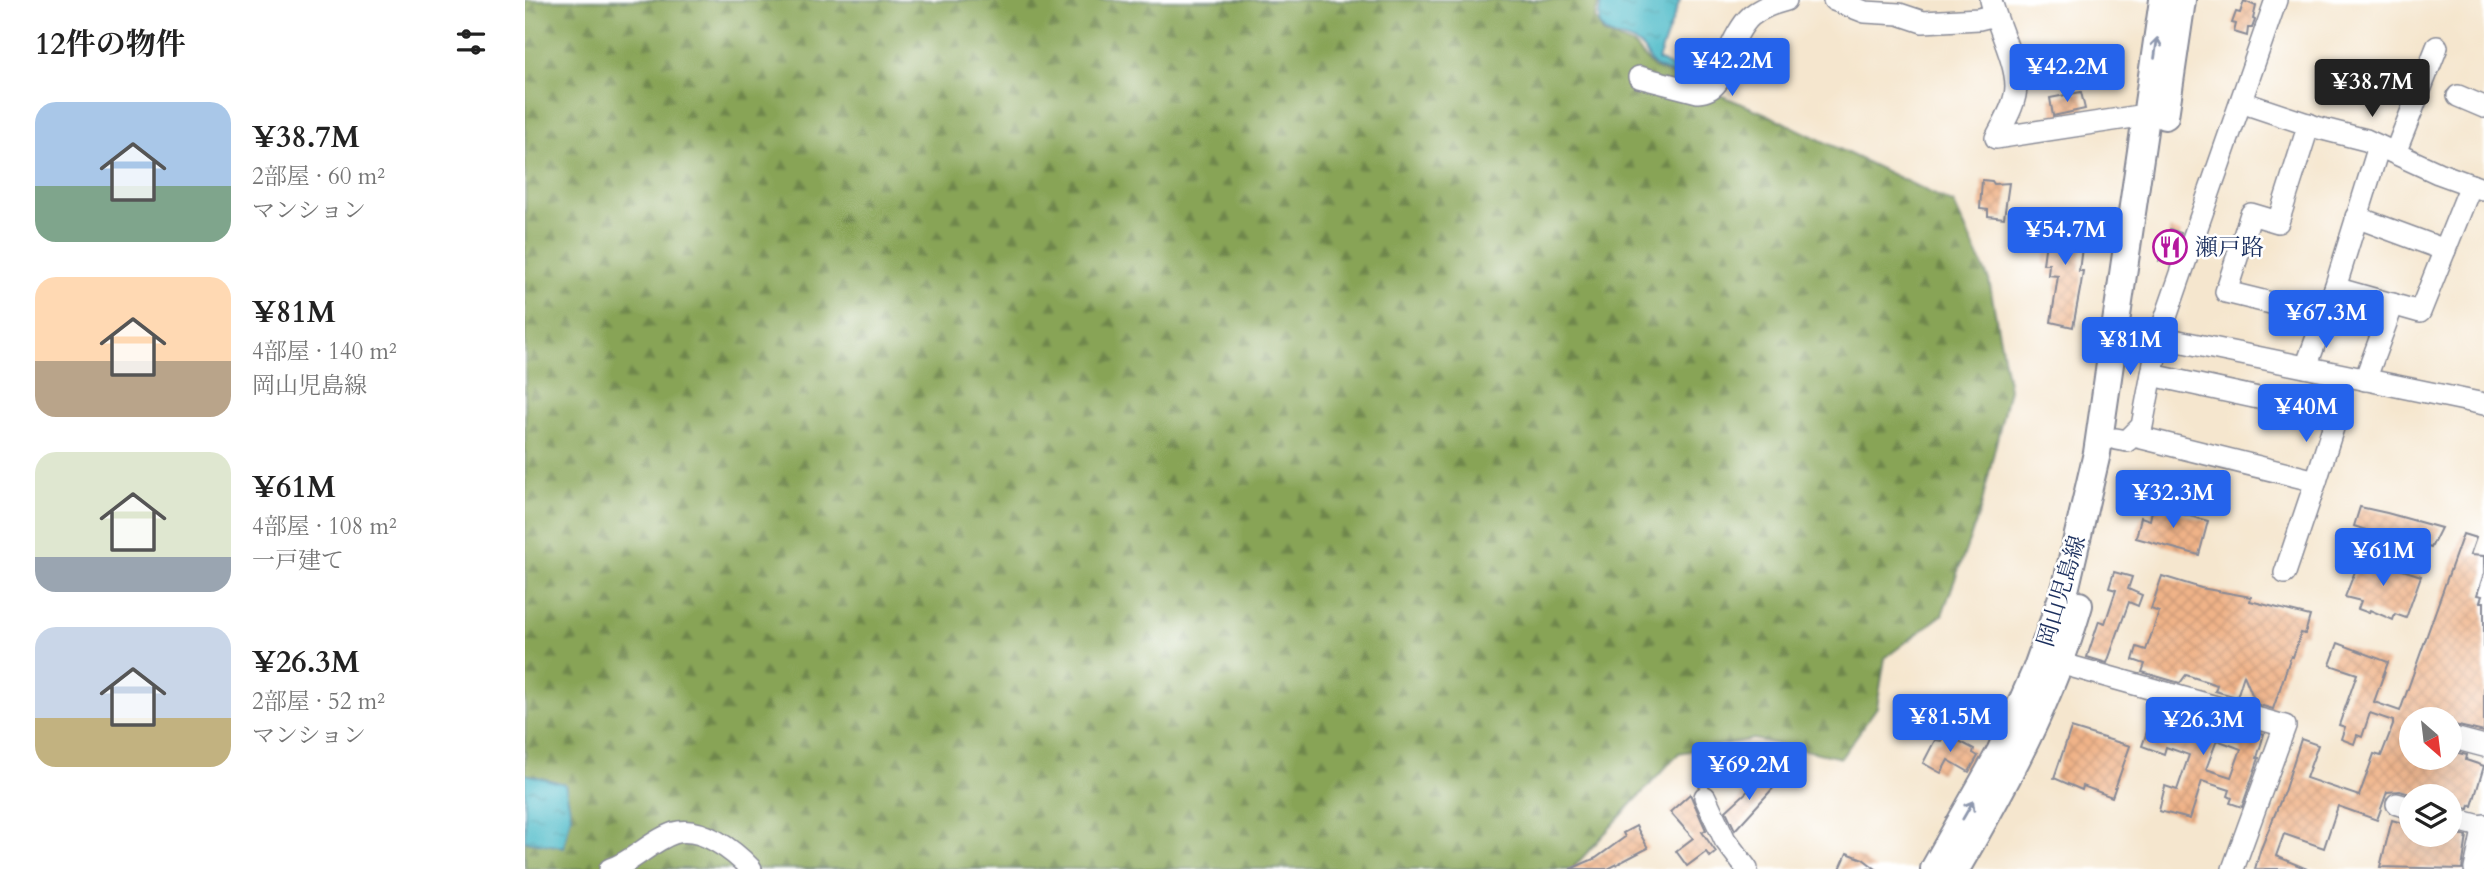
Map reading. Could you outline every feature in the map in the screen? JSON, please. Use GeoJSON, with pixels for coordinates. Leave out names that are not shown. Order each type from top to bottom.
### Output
{"type":"FeatureCollection","features":[{"type":"Feature","properties":{"kind":"main road","name":"岡山児島線"},"geometry":{"type":"LineString","coordinates":[[2151,144],[2146,115],[2163,0]]}},
{"type":"Feature","properties":{"kind":"main road","name":"岡山児島線"},"geometry":{"type":"LineString","coordinates":[[1956,869],[2027,744],[2059,663],[2094,551],[2115,447],[2151,144],[2182,0]]}},
{"type":"Feature","properties":{"kind":"main road","name":"岡山児島線"},"geometry":{"type":"LineString","coordinates":[[1934,869],[2000,752],[2036,670],[2115,447]]}},
{"type":"Feature","properties":{"kind":"street"},"geometry":{"type":"LineString","coordinates":[[1639,77],[1707,92],[1718,81],[1729,52],[1750,17],[1786,0]]}},
{"type":"Feature","properties":{"kind":"street"},"geometry":{"type":"LineString","coordinates":[[1833,0],[1865,12],[1899,14],[1923,22],[1979,19],[1993,7],[2009,53],[2016,86],[2012,107],[1996,138],[2146,115]]}},
{"type":"Feature","properties":{"kind":"street"},"geometry":{"type":"LineString","coordinates":[[2115,447],[2142,426],[2159,337],[2276,0]]}},
{"type":"Feature","properties":{"kind":"street"},"geometry":{"type":"LineString","coordinates":[[2306,367],[2335,288],[2356,218],[2437,47]]}},
{"type":"Feature","properties":{"kind":"street"},"geometry":{"type":"LineString","coordinates":[[2458,96],[2484,107]]}},
{"type":"Feature","properties":{"kind":"street"},"geometry":{"type":"LineString","coordinates":[[2241,102],[2366,140],[2479,183],[2445,250],[2420,312],[2335,288]]}},
{"type":"Feature","properties":{"kind":"street"},"geometry":{"type":"LineString","coordinates":[[2309,124],[2278,222],[2251,214],[2225,292],[2325,316]]}},
{"type":"Feature","properties":{"kind":"street"},"geometry":{"type":"LineString","coordinates":[[2356,218],[2445,250]]}},
{"type":"Feature","properties":{"kind":"street"},"geometry":{"type":"LineString","coordinates":[[2365,380],[2393,304]]}},
{"type":"Feature","properties":{"kind":"street"},"geometry":{"type":"LineString","coordinates":[[2159,337],[2484,404]]}},
{"type":"Feature","properties":{"kind":"street"},"geometry":{"type":"LineString","coordinates":[[2152,375],[2337,415],[2285,573]]}},
{"type":"Feature","properties":{"kind":"street"},"geometry":{"type":"LineString","coordinates":[[2115,447],[2316,481]]}},
{"type":"Feature","properties":{"kind":"street"},"geometry":{"type":"LineString","coordinates":[[2059,663],[2285,726],[2233,869]]}},
{"type":"Feature","properties":{"kind":"street"},"geometry":{"type":"LineString","coordinates":[[2462,740],[2484,746]]}},
{"type":"Feature","properties":{"kind":"street"},"geometry":{"type":"LineString","coordinates":[[1705,797],[1725,839],[1747,869]]}},
{"type":"Feature","properties":{"kind":"street"},"geometry":{"type":"LineString","coordinates":[[2462,821],[2484,826],[2475,869]]}},
{"type":"Feature","properties":{"kind":"street"},"geometry":{"type":"LineString","coordinates":[[610,869],[674,833],[690,832],[734,851],[751,869]]}},
{"type":"Feature","properties":{"kind":"green space"},"geometry":{"type":"Polygon","coordinates":[[[525,0],[1599,0],[1595,18],[1604,34],[1634,46],[1654,68],[1764,113],[1954,204],[1989,280],[2009,389],[1980,511],[1942,615],[1885,658],[1877,707],[1841,758],[1753,739],[1679,753],[1572,869],[525,869],[525,841],[564,846],[565,784],[525,774],[525,0]]]}},
{"type":"Feature","properties":{"kind":"water"},"geometry":{"type":"Polygon","coordinates":[[[1602,0],[1680,0],[1658,60],[1676,69],[1674,74],[1654,65],[1645,51],[1633,42],[1603,30],[1599,14],[1602,0]]]}},
{"type":"Feature","properties":{"kind":"water"},"geometry":{"type":"Polygon","coordinates":[[[525,774],[565,784],[571,815],[564,847],[525,841],[525,774]]]}},
{"type":"Feature","properties":{"kind":"building"},"geometry":{"type":"Polygon","coordinates":[[[2244,1],[2256,6],[2255,20],[2252,28],[2248,28],[2247,36],[2234,32],[2236,24],[2232,23],[2236,12],[2240,13],[2244,1]]]}},
{"type":"Feature","properties":{"kind":"building"},"geometry":{"type":"Polygon","coordinates":[[[2081,92],[2085,109],[2053,116],[2050,98],[2081,92]]]}},
{"type":"Feature","properties":{"kind":"building"},"geometry":{"type":"Polygon","coordinates":[[[1982,180],[1992,181],[1994,184],[2009,183],[2004,218],[1988,216],[1988,210],[1980,209],[1982,180]]]}},
{"type":"Feature","properties":{"kind":"building"},"geometry":{"type":"Polygon","coordinates":[[[2049,219],[2085,224],[2079,271],[2083,271],[2073,327],[2051,322],[2058,276],[2048,275],[2049,264],[2043,264],[2049,219]]]}},
{"type":"Feature","properties":{"kind":"building","name":"瀬戸路"},"geometry":{"type":"Polygon","coordinates":[[[2170,229],[2181,233],[2170,265],[2159,261],[2170,229]]]}},
{"type":"Feature","properties":{"kind":"building"},"geometry":{"type":"Polygon","coordinates":[[[2153,506],[2208,521],[2199,555],[2136,538],[2141,517],[2150,520],[2153,506]]]}},
{"type":"Feature","properties":{"kind":"building"},"geometry":{"type":"Polygon","coordinates":[[[2360,507],[2441,528],[2431,548],[2354,526],[2360,507]]]}},
{"type":"Feature","properties":{"kind":"building"},"geometry":{"type":"Polygon","coordinates":[[[2463,534],[2476,538],[2470,555],[2484,556],[2484,573],[2477,595],[2482,596],[2480,602],[2484,602],[2484,732],[2462,727],[2462,707],[2401,707],[2463,534]]]}},
{"type":"Feature","properties":{"kind":"building"},"geometry":{"type":"Polygon","coordinates":[[[2363,551],[2377,556],[2375,561],[2421,576],[2406,618],[2395,614],[2393,620],[2370,610],[2369,613],[2358,609],[2361,601],[2345,597],[2363,551]]]}},
{"type":"Feature","properties":{"kind":"building"},"geometry":{"type":"Polygon","coordinates":[[[2114,572],[2132,577],[2128,589],[2142,595],[2138,606],[2129,602],[2107,663],[2087,657],[2099,621],[2105,623],[2116,590],[2109,588],[2114,572]]]}},
{"type":"Feature","properties":{"kind":"building"},"geometry":{"type":"Polygon","coordinates":[[[2162,576],[2201,588],[2251,597],[2250,601],[2310,616],[2305,634],[2301,633],[2293,657],[2291,656],[2273,709],[2256,704],[2244,675],[2237,697],[2215,691],[2217,685],[2186,675],[2180,683],[2142,672],[2145,664],[2133,660],[2137,647],[2146,650],[2159,612],[2151,609],[2162,576]]]}},
{"type":"Feature","properties":{"kind":"building"},"geometry":{"type":"Polygon","coordinates":[[[2338,643],[2388,662],[2374,702],[2399,711],[2399,770],[2462,770],[2462,754],[2467,755],[2466,760],[2484,766],[2472,806],[2470,805],[2469,809],[2462,808],[2462,784],[2399,784],[2399,791],[2387,792],[2377,820],[2338,806],[2324,848],[2284,834],[2276,856],[2307,869],[2255,869],[2301,739],[2318,745],[2306,778],[2359,796],[2374,754],[2381,756],[2393,725],[2393,721],[2370,713],[2362,737],[2357,735],[2354,744],[2341,739],[2345,727],[2339,725],[2357,674],[2330,665],[2338,643]]]}},
{"type":"Feature","properties":{"kind":"building"},"geometry":{"type":"Polygon","coordinates":[[[2157,704],[2220,721],[2218,728],[2246,738],[2249,730],[2264,734],[2259,758],[2242,807],[2230,803],[2230,790],[2202,781],[2190,819],[2159,811],[2165,786],[2177,790],[2189,755],[2166,747],[2164,754],[2142,746],[2157,704]],[[2217,740],[2206,769],[2231,777],[2241,749],[2217,740]]]}},
{"type":"Feature","properties":{"kind":"building"},"geometry":{"type":"Polygon","coordinates":[[[2071,728],[2130,746],[2112,797],[2083,786],[2082,790],[2054,778],[2071,728]]]}},
{"type":"Feature","properties":{"kind":"building"},"geometry":{"type":"Polygon","coordinates":[[[1948,730],[1959,738],[1957,740],[1974,749],[1973,753],[1978,756],[1969,772],[1948,760],[1941,773],[1923,763],[1935,740],[1941,741],[1948,730]]]}},
{"type":"Feature","properties":{"kind":"building"},"geometry":{"type":"Polygon","coordinates":[[[1764,776],[1775,786],[1735,830],[1726,811],[1764,776]]]}},
{"type":"Feature","properties":{"kind":"building"},"geometry":{"type":"Polygon","coordinates":[[[1690,794],[1706,830],[1702,832],[1716,852],[1710,857],[1706,852],[1687,866],[1676,851],[1693,838],[1670,812],[1690,794]]]}},
{"type":"Feature","properties":{"kind":"building"},"geometry":{"type":"Polygon","coordinates":[[[2392,820],[2399,822],[2399,847],[2462,847],[2462,835],[2467,836],[2462,869],[2380,867],[2392,820]]]}},
{"type":"Feature","properties":{"kind":"building"},"geometry":{"type":"Polygon","coordinates":[[[1636,826],[1648,848],[1608,869],[1570,869],[1596,858],[1625,837],[1623,833],[1636,826]]]}},
{"type":"Feature","properties":{"kind":"building"},"geometry":{"type":"Polygon","coordinates":[[[1847,853],[1863,859],[1876,869],[1840,869],[1847,853]]]}},
{"type":"Feature","properties":{"kind":"place","name":"瀬戸路"},"geometry":{"type":"Point","coordinates":[2170,247]}}]}
